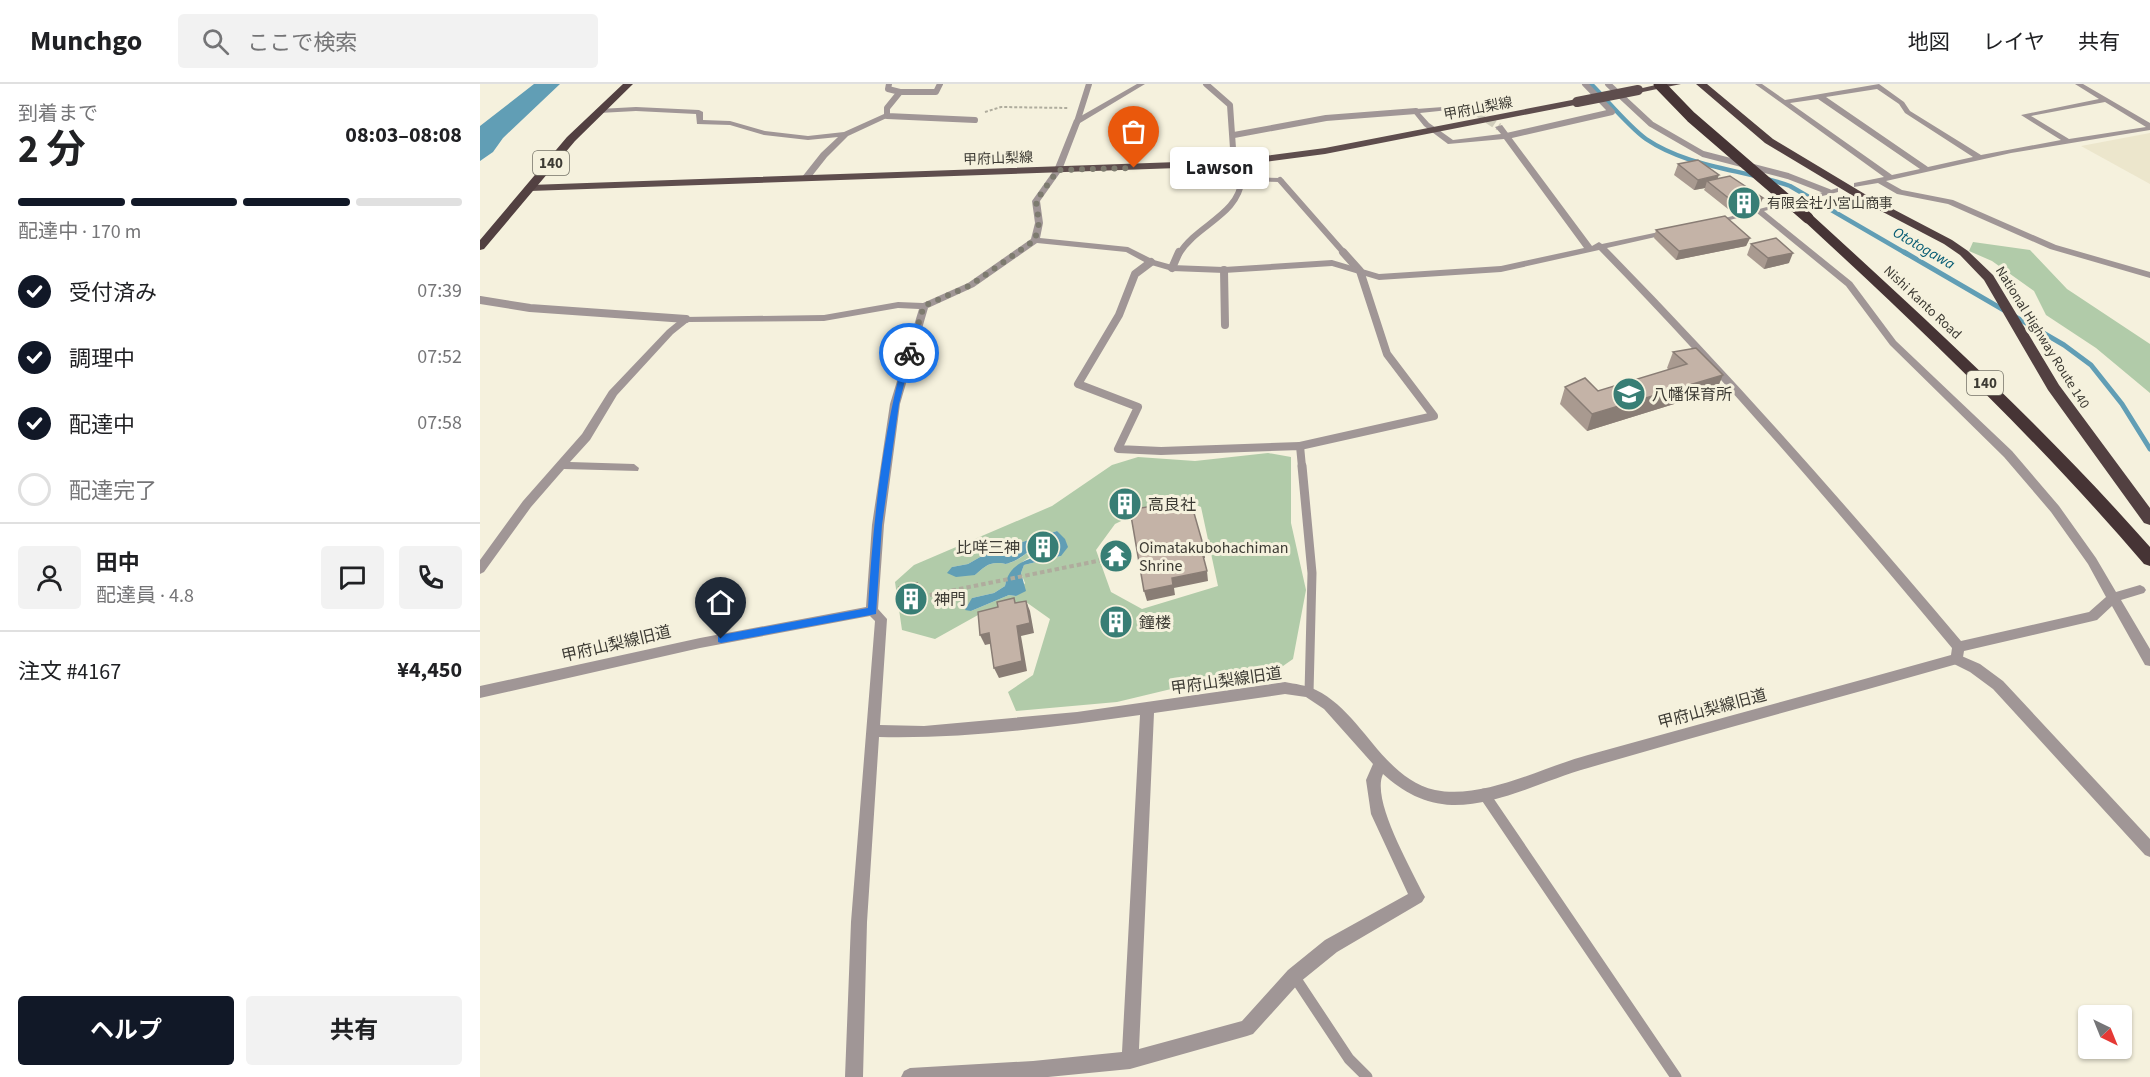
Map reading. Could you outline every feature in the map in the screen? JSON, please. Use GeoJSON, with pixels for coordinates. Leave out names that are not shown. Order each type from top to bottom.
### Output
{"type":"FeatureCollection","features":[{"type":"Feature","properties":{"kind":"highway","name":"140"},"geometry":{"type":"LineString","coordinates":[[480,247],[571,139],[628,84]]}},
{"type":"Feature","properties":{"kind":"highway","name":"Nishi Kanto Road"},"geometry":{"type":"LineString","coordinates":[[1659,84],[1691,117],[1808,218],[1899,301],[2051,447],[2150,559]]}},
{"type":"Feature","properties":{"kind":"highway","name":"National Highway Route 140"},"geometry":{"type":"LineString","coordinates":[[1701,84],[1745,123],[1779,148],[1864,198],[1948,242],[1971,259],[1989,278],[2026,345],[2082,430],[2150,519]]}},
{"type":"Feature","properties":{"kind":"main road","name":"甲府山梨線"},"geometry":{"type":"LineString","coordinates":[[530,188],[1234,163],[1325,151],[1677,84]]}},
{"type":"Feature","properties":{"kind":"street"},"geometry":{"type":"LineString","coordinates":[[1035,240],[1039,223],[1036,201],[1058,170],[1077,122],[1142,84]]}},
{"type":"Feature","properties":{"kind":"street"},"geometry":{"type":"LineString","coordinates":[[1758,84],[1890,177]]}},
{"type":"Feature","properties":{"kind":"street"},"geometry":{"type":"LineString","coordinates":[[2078,84],[2150,127]]}},
{"type":"Feature","properties":{"kind":"street"},"geometry":{"type":"LineString","coordinates":[[1783,102],[1876,85],[1902,103],[1907,112],[1980,158]]}},
{"type":"Feature","properties":{"kind":"street"},"geometry":{"type":"LineString","coordinates":[[1819,96],[1926,169]]}},
{"type":"Feature","properties":{"kind":"street"},"geometry":{"type":"LineString","coordinates":[[2069,142],[2025,115],[2107,100]]}},
{"type":"Feature","properties":{"kind":"street"},"geometry":{"type":"LineString","coordinates":[[1468,106],[1416,111],[1419,118],[1451,142],[1507,136]]}},
{"type":"Feature","properties":{"kind":"street"},"geometry":{"type":"LineString","coordinates":[[599,111],[699,112],[700,122],[730,123],[786,136],[808,138],[845,134],[887,116]]}},
{"type":"Feature","properties":{"kind":"street"},"geometry":{"type":"LineString","coordinates":[[1499,127],[1594,246],[1669,315],[1832,496],[1958,653],[1998,685],[2150,850]]}},
{"type":"Feature","properties":{"kind":"street"},"geometry":{"type":"LineString","coordinates":[[1857,185],[1980,158],[2150,127]]}},
{"type":"Feature","properties":{"kind":"street"},"geometry":{"type":"LineString","coordinates":[[805,179],[845,134]]}},
{"type":"Feature","properties":{"kind":"street"},"geometry":{"type":"LineString","coordinates":[[1234,163],[1234,177],[1280,180]]}},
{"type":"Feature","properties":{"kind":"street"},"geometry":{"type":"LineString","coordinates":[[1879,180],[1900,192],[1950,202],[2053,247],[2150,275]]}},
{"type":"Feature","properties":{"kind":"street"},"geometry":{"type":"LineString","coordinates":[[1702,225],[1760,212],[1793,200],[1828,192]]}},
{"type":"Feature","properties":{"kind":"street"},"geometry":{"type":"LineString","coordinates":[[1760,212],[1849,285],[1893,344],[2008,454],[2061,518],[2092,561],[2150,661]]}},
{"type":"Feature","properties":{"kind":"street"},"geometry":{"type":"LineString","coordinates":[[480,569],[527,504],[586,437],[613,393],[670,332],[686,319],[824,318],[898,305],[924,306],[971,285],[1035,240],[1128,250],[1151,262],[1172,268],[1224,270],[1332,263],[1379,277],[1501,269],[1594,246],[1679,229]]}},
{"type":"Feature","properties":{"kind":"street"},"geometry":{"type":"LineString","coordinates":[[854,1077],[859,922],[880,619],[872,611],[878,525],[895,404],[924,306]]}},
{"type":"Feature","properties":{"kind":"street"},"geometry":{"type":"LineString","coordinates":[[562,465],[634,468]]}},
{"type":"Feature","properties":{"kind":"street"},"geometry":{"type":"LineString","coordinates":[[2113,598],[2140,590]]}},
{"type":"Feature","properties":{"kind":"street","name":"甲府山梨線旧道"},"geometry":{"type":"LineString","coordinates":[[873,731],[924,732],[1077,718],[1286,688],[1310,693],[1326,703],[1381,762],[1407,785],[1434,796],[1454,799],[1484,794],[1581,763],[2093,616],[2113,598]]}},
{"type":"Feature","properties":{"kind":"street","name":"甲府山梨線旧道"},"geometry":{"type":"LineString","coordinates":[[480,692],[700,643],[872,611]]}},
{"type":"Feature","properties":{"kind":"street"},"geometry":{"type":"LineString","coordinates":[[1130,1060],[1147,709]]}},
{"type":"Feature","properties":{"kind":"street"},"geometry":{"type":"LineString","coordinates":[[910,1077],[1033,1070],[1130,1060],[1247,1028],[1294,976],[1331,946],[1417,897],[1377,814],[1373,780],[1381,762]]}},
{"type":"Feature","properties":{"kind":"lane"},"geometry":{"type":"LineString","coordinates":[[889,84],[888,89],[900,92],[936,92],[940,84]]}},
{"type":"Feature","properties":{"kind":"lane"},"geometry":{"type":"LineString","coordinates":[[1077,122],[1089,84]]}},
{"type":"Feature","properties":{"kind":"lane"},"geometry":{"type":"LineString","coordinates":[[1206,84],[1230,105],[1234,135],[1234,163]]}},
{"type":"Feature","properties":{"kind":"lane"},"geometry":{"type":"LineString","coordinates":[[1507,136],[1612,112],[1585,84]]}},
{"type":"Feature","properties":{"kind":"lane"},"geometry":{"type":"LineString","coordinates":[[1608,84],[1652,124],[1703,154],[1788,176],[1828,192]]}},
{"type":"Feature","properties":{"kind":"lane"},"geometry":{"type":"LineString","coordinates":[[900,92],[887,108],[887,116],[975,120]]}},
{"type":"Feature","properties":{"kind":"lane"},"geometry":{"type":"LineString","coordinates":[[1234,135],[1326,118],[1416,111]]}},
{"type":"Feature","properties":{"kind":"lane"},"geometry":{"type":"LineString","coordinates":[[1172,268],[1183,246],[1233,204],[1243,191],[1242,179]]}},
{"type":"Feature","properties":{"kind":"lane"},"geometry":{"type":"LineString","coordinates":[[1151,262],[1135,274],[1119,315],[1078,384],[1138,407],[1118,449],[1161,451],[1300,446],[1434,416],[1387,354],[1360,271],[1280,180]]}},
{"type":"Feature","properties":{"kind":"lane"},"geometry":{"type":"LineString","coordinates":[[1224,270],[1225,325]]}},
{"type":"Feature","properties":{"kind":"lane"},"geometry":{"type":"LineString","coordinates":[[480,300],[530,308],[686,319]]}},
{"type":"Feature","properties":{"kind":"lane"},"geometry":{"type":"LineString","coordinates":[[1300,446],[1312,573],[1310,693]]}},
{"type":"Feature","properties":{"kind":"lane"},"geometry":{"type":"LineString","coordinates":[[1484,794],[1676,1077]]}},
{"type":"Feature","properties":{"kind":"lane"},"geometry":{"type":"LineString","coordinates":[[1294,976],[1349,1059],[1367,1077]]}},
{"type":"Feature","properties":{"kind":"path"},"geometry":{"type":"LineString","coordinates":[[975,120],[986,111],[1001,107],[1082,108]]}},
{"type":"Feature","properties":{"kind":"path"},"geometry":{"type":"LineString","coordinates":[[908,599],[1112,558]]}},
{"type":"Feature","properties":{"kind":"shaded area"},"geometry":{"type":"Polygon","coordinates":[[[2150,133],[2150,184],[2081,146],[2150,133]]]}},
{"type":"Feature","properties":{"kind":"green space"},"geometry":{"type":"Polygon","coordinates":[[[1973,242],[2030,250],[2067,289],[2150,344],[2150,393],[2096,348],[2046,315],[2034,291],[1992,261],[1969,251],[1973,242]]]}},
{"type":"Feature","properties":{"kind":"green space"},"geometry":{"type":"Polygon","coordinates":[[[1268,453],[1291,457],[1291,523],[1306,590],[1293,659],[1273,673],[1192,684],[1117,702],[1016,711],[1008,692],[1033,675],[1050,619],[1026,602],[978,615],[935,639],[902,630],[895,582],[914,565],[1052,506],[1112,465],[1138,457],[1195,461],[1268,453]],[[1181,498],[1150,507],[1115,524],[1096,550],[1111,592],[1142,609],[1218,586],[1201,507],[1181,498]],[[1057,531],[987,553],[968,564],[952,567],[975,575],[989,565],[1015,561],[1044,541],[1050,539],[1056,544],[1022,562],[1011,574],[1005,586],[994,593],[972,598],[971,611],[1009,595],[1016,596],[1025,583],[1021,573],[1024,565],[1061,556],[1057,531]]]}},
{"type":"Feature","properties":{"kind":"water"},"geometry":{"type":"Polygon","coordinates":[[[534,84],[560,84],[503,138],[493,152],[480,161],[480,126],[534,84]]]}},
{"type":"Feature","properties":{"kind":"water"},"geometry":{"type":"Polygon","coordinates":[[[1057,531],[1065,539],[1068,547],[1061,556],[1024,565],[1021,573],[1026,591],[1016,596],[1009,595],[971,611],[965,610],[972,598],[994,593],[1005,586],[1013,569],[1049,550],[1055,544],[1050,539],[1044,541],[1015,561],[989,565],[975,575],[956,577],[947,573],[952,567],[968,564],[987,553],[1057,531]]]}},
{"type":"Feature","properties":{"kind":"building"},"geometry":{"type":"Polygon","coordinates":[[[1698,160],[1719,175],[1698,180],[1678,164],[1698,160]]]}},
{"type":"Feature","properties":{"kind":"building"},"geometry":{"type":"Polygon","coordinates":[[[1730,176],[1763,198],[1736,204],[1707,181],[1730,176]]]}},
{"type":"Feature","properties":{"kind":"building"},"geometry":{"type":"Polygon","coordinates":[[[1725,216],[1750,238],[1679,251],[1656,230],[1725,216]]]}},
{"type":"Feature","properties":{"kind":"building"},"geometry":{"type":"Polygon","coordinates":[[[1776,238],[1793,253],[1768,258],[1751,244],[1776,238]]]}},
{"type":"Feature","properties":{"kind":"building"},"geometry":{"type":"Polygon","coordinates":[[[1696,348],[1723,375],[1592,414],[1565,387],[1585,378],[1598,391],[1687,364],[1673,352],[1696,348]]]}},
{"type":"Feature","properties":{"kind":"building"},"geometry":{"type":"Polygon","coordinates":[[[1190,499],[1204,548],[1201,548],[1207,571],[1172,578],[1173,585],[1144,591],[1130,510],[1190,499]]]}},
{"type":"Feature","properties":{"kind":"building"},"geometry":{"type":"Polygon","coordinates":[[[917,583],[917,601],[899,605],[899,587],[917,583]]]}},
{"type":"Feature","properties":{"kind":"building"},"geometry":{"type":"Polygon","coordinates":[[[1014,598],[1015,603],[1026,601],[1030,623],[1017,626],[1022,661],[994,668],[989,633],[980,635],[978,612],[998,607],[997,602],[1014,598]]]}},
{"type":"Feature","properties":{"kind":"waterway","name":"Ototogawa"},"geometry":{"type":"LineString","coordinates":[[1591,84],[1632,128],[1663,149],[1698,162],[1790,186],[1907,254]]}},
{"type":"Feature","properties":{"kind":"waterway","name":"Ototogawa"},"geometry":{"type":"LineString","coordinates":[[1904,252],[2064,345],[2091,365],[2122,404],[2150,449]]}},
{"type":"Feature","properties":{"kind":"tunnel"},"geometry":{"type":"LineString","coordinates":[[1468,106],[1499,127]]}},
{"type":"Feature","properties":{"kind":"way so far"},"geometry":{"type":"LineString","coordinates":[[909,353],[924,306],[971,285],[1035,240],[1039,223],[1036,201],[1058,170],[1134,168]]}},
{"type":"Feature","properties":{"kind":"place","name":"Lawson"},"geometry":{"type":"Point","coordinates":[1134,168]}},
{"type":"Feature","properties":{"kind":"place","name":"有限会社小宮山商事"},"geometry":{"type":"Point","coordinates":[1744,203]}},
{"type":"Feature","properties":{"kind":"place","name":"八幡保育所"},"geometry":{"type":"Point","coordinates":[1629,394]}},
{"type":"Feature","properties":{"kind":"place","name":"高良社"},"geometry":{"type":"Point","coordinates":[1125,504]}},
{"type":"Feature","properties":{"kind":"place","name":"比咩三神"},"geometry":{"type":"Point","coordinates":[1043,547]}},
{"type":"Feature","properties":{"kind":"place","name":"Oimatakubohachiman Shrine"},"geometry":{"type":"Point","coordinates":[1116,556]}},
{"type":"Feature","properties":{"kind":"place","name":"神門"},"geometry":{"type":"Point","coordinates":[911,599]}},
{"type":"Feature","properties":{"kind":"place","name":"鐘楼"},"geometry":{"type":"Point","coordinates":[1116,622]}},
{"type":"Feature","properties":{"kind":"route"},"geometry":{"type":"LineString","coordinates":[[721,639],[872,611],[878,525],[895,404],[909,353]]}}]}
